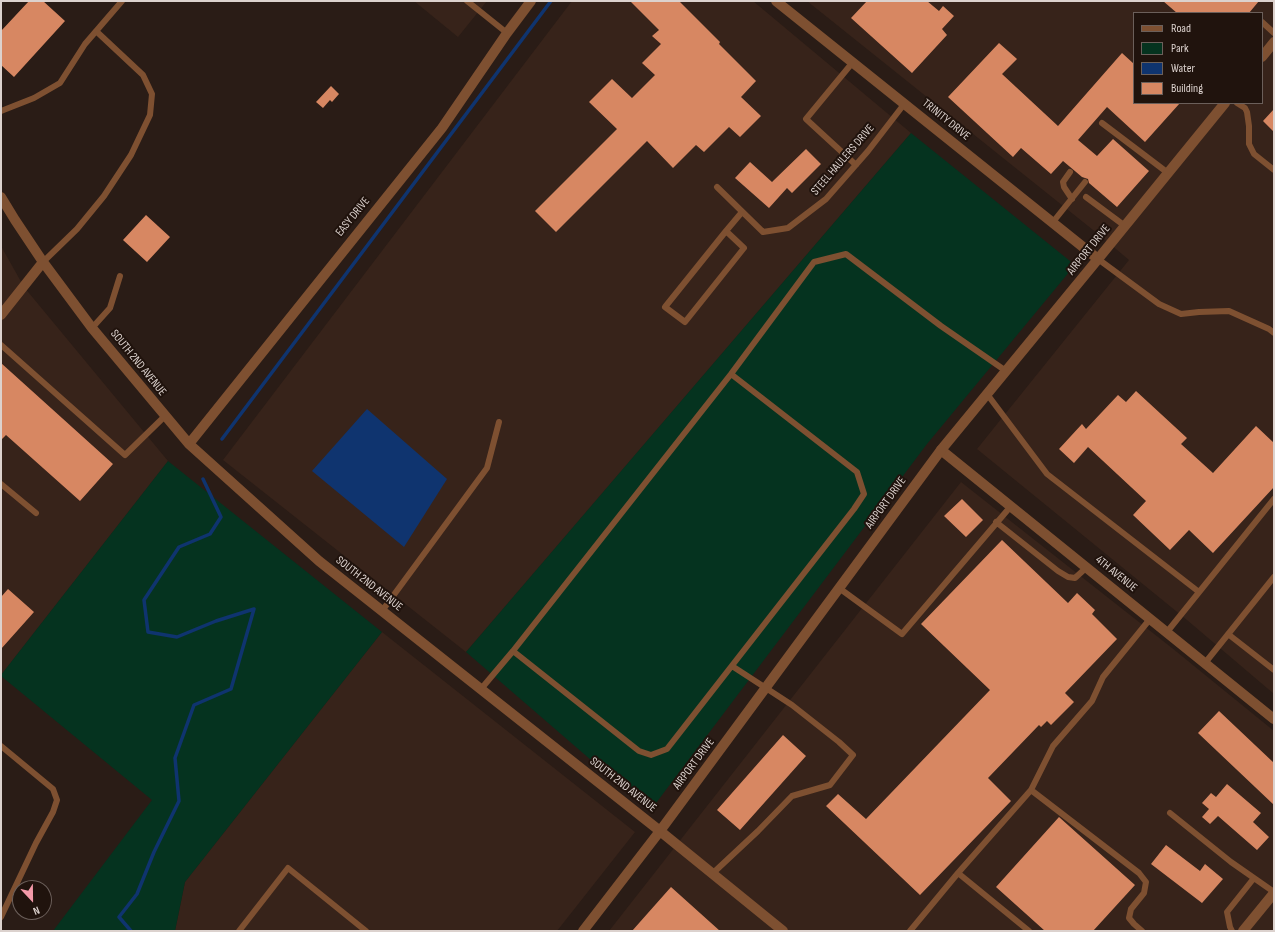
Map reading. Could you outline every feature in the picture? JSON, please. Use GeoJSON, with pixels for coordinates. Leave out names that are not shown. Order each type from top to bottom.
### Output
{"type":"FeatureCollection","features":[{"type":"Feature","properties":{"kind":"street","name":"EASY DRIVE"},"geometry":{"type":"LineString","coordinates":[[189,444],[442,128],[507,33],[531,1]]}},
{"type":"Feature","properties":{"kind":"street","name":"TRINITY DRIVE"},"geometry":{"type":"LineString","coordinates":[[776,1],[1098,259]]}},
{"type":"Feature","properties":{"kind":"street"},"geometry":{"type":"LineString","coordinates":[[1263,56],[1274,42]]}},
{"type":"Feature","properties":{"kind":"street","name":"AIRPORT DRIVE"},"geometry":{"type":"LineString","coordinates":[[583,931],[660,831],[941,450],[1224,104]]}},
{"type":"Feature","properties":{"kind":"street","name":"SOUTH 2ND AVENUE"},"geometry":{"type":"LineString","coordinates":[[1,197],[44,262],[92,328],[189,444],[319,561],[660,831],[783,931]]}},
{"type":"Feature","properties":{"kind":"street"},"geometry":{"type":"LineString","coordinates":[[1,315],[44,262]]}},
{"type":"Feature","properties":{"kind":"street","name":"4TH AVENUE"},"geometry":{"type":"LineString","coordinates":[[941,450],[1274,719]]}},
{"type":"Feature","properties":{"kind":"street"},"geometry":{"type":"LineString","coordinates":[[1243,931],[1274,893]]}},
{"type":"Feature","properties":{"kind":"lane"},"geometry":{"type":"LineString","coordinates":[[1,110],[34,98],[60,83],[85,44],[122,1]]}},
{"type":"Feature","properties":{"kind":"lane"},"geometry":{"type":"LineString","coordinates":[[467,1],[507,33]]}},
{"type":"Feature","properties":{"kind":"lane"},"geometry":{"type":"LineString","coordinates":[[1263,23],[1274,33]]}},
{"type":"Feature","properties":{"kind":"lane"},"geometry":{"type":"LineString","coordinates":[[44,262],[77,229],[104,196],[131,155],[150,115],[152,94],[143,75],[96,31]]}},
{"type":"Feature","properties":{"kind":"lane"},"geometry":{"type":"LineString","coordinates":[[853,62],[806,119],[856,165]]}},
{"type":"Feature","properties":{"kind":"lane","name":"STEEL HAULERS DRIVE"},"geometry":{"type":"LineString","coordinates":[[717,187],[762,232],[788,228],[826,199],[856,165],[905,103]]}},
{"type":"Feature","properties":{"kind":"lane"},"geometry":{"type":"LineString","coordinates":[[1239,104],[1245,108],[1247,112],[1249,126],[1248,144],[1254,154],[1274,170]]}},
{"type":"Feature","properties":{"kind":"lane"},"geometry":{"type":"LineString","coordinates":[[1102,123],[1168,173]]}},
{"type":"Feature","properties":{"kind":"lane"},"geometry":{"type":"LineString","coordinates":[[1070,172],[1063,182],[1064,187],[1072,199]]}},
{"type":"Feature","properties":{"kind":"lane"},"geometry":{"type":"LineString","coordinates":[[1053,222],[1085,182]]}},
{"type":"Feature","properties":{"kind":"lane"},"geometry":{"type":"LineString","coordinates":[[1086,197],[1125,226]]}},
{"type":"Feature","properties":{"kind":"lane"},"geometry":{"type":"LineString","coordinates":[[726,231],[744,248],[685,322],[665,306],[726,231],[742,212]]}},
{"type":"Feature","properties":{"kind":"lane"},"geometry":{"type":"LineString","coordinates":[[481,690],[731,374],[814,262],[846,254],[941,326],[1006,371]]}},
{"type":"Feature","properties":{"kind":"lane"},"geometry":{"type":"LineString","coordinates":[[1098,259],[1158,304],[1181,314],[1229,311],[1269,329],[1274,333]]}},
{"type":"Feature","properties":{"kind":"lane"},"geometry":{"type":"LineString","coordinates":[[92,328],[110,308],[120,276]]}},
{"type":"Feature","properties":{"kind":"lane"},"geometry":{"type":"LineString","coordinates":[[1,345],[125,455],[165,416]]}},
{"type":"Feature","properties":{"kind":"lane"},"geometry":{"type":"LineString","coordinates":[[513,651],[638,751],[651,755],[667,749],[854,509],[864,494],[858,472],[731,374]]}},
{"type":"Feature","properties":{"kind":"lane"},"geometry":{"type":"LineString","coordinates":[[987,394],[1047,474],[1199,592]]}},
{"type":"Feature","properties":{"kind":"lane"},"geometry":{"type":"LineString","coordinates":[[382,611],[487,468],[499,422]]}},
{"type":"Feature","properties":{"kind":"lane"},"geometry":{"type":"LineString","coordinates":[[1,484],[36,513]]}},
{"type":"Feature","properties":{"kind":"lane"},"geometry":{"type":"LineString","coordinates":[[1167,632],[1274,499]]}},
{"type":"Feature","properties":{"kind":"lane"},"geometry":{"type":"LineString","coordinates":[[840,588],[902,634],[1010,506]]}},
{"type":"Feature","properties":{"kind":"lane"},"geometry":{"type":"LineString","coordinates":[[996,522],[1068,577],[1076,578],[1087,567]]}},
{"type":"Feature","properties":{"kind":"lane"},"geometry":{"type":"LineString","coordinates":[[1204,663],[1274,578]]}},
{"type":"Feature","properties":{"kind":"lane"},"geometry":{"type":"LineString","coordinates":[[910,931],[1030,790],[1053,746],[1092,701],[1103,677],[1150,619]]}},
{"type":"Feature","properties":{"kind":"lane"},"geometry":{"type":"LineString","coordinates":[[1228,634],[1274,670]]}},
{"type":"Feature","properties":{"kind":"lane"},"geometry":{"type":"LineString","coordinates":[[712,874],[758,831],[792,796],[830,785],[854,755],[792,705],[732,666]]}},
{"type":"Feature","properties":{"kind":"lane"},"geometry":{"type":"LineString","coordinates":[[1,746],[53,790],[57,800],[53,812],[36,842],[1,917]]}},
{"type":"Feature","properties":{"kind":"lane"},"geometry":{"type":"LineString","coordinates":[[1030,790],[1139,873],[1146,882],[1144,893],[1131,909],[1129,918],[1142,931]]}},
{"type":"Feature","properties":{"kind":"lane"},"geometry":{"type":"LineString","coordinates":[[1170,813],[1231,862],[1274,893]]}},
{"type":"Feature","properties":{"kind":"lane"},"geometry":{"type":"LineString","coordinates":[[239,931],[288,868],[366,931]]}},
{"type":"Feature","properties":{"kind":"lane"},"geometry":{"type":"LineString","coordinates":[[958,873],[1030,931]]}},
{"type":"Feature","properties":{"kind":"lane"},"geometry":{"type":"LineString","coordinates":[[1232,931],[1227,912],[1254,878]]}},
{"type":"Feature","properties":{"kind":"shaded area"},"geometry":{"type":"Polygon","coordinates":[[[414,1],[487,1],[458,37],[414,1]]]}},
{"type":"Feature","properties":{"kind":"shaded area"},"geometry":{"type":"Polygon","coordinates":[[[572,1],[753,1],[911,133],[466,652],[223,460],[572,1]]]}},
{"type":"Feature","properties":{"kind":"shaded area"},"geometry":{"type":"Polygon","coordinates":[[[807,1],[1274,1],[1274,694],[1187,620],[977,449],[1129,260],[807,1]]]}},
{"type":"Feature","properties":{"kind":"shaded area"},"geometry":{"type":"Polygon","coordinates":[[[1,246],[24,287],[168,461],[1,675],[1,246]]]}},
{"type":"Feature","properties":{"kind":"shaded area"},"geometry":{"type":"Polygon","coordinates":[[[961,482],[1172,648],[1274,731],[1274,931],[609,931],[961,482]]]}},
{"type":"Feature","properties":{"kind":"shaded area"},"geometry":{"type":"Polygon","coordinates":[[[382,632],[635,832],[557,931],[175,931],[185,882],[382,632]]]}},
{"type":"Feature","properties":{"kind":"green space"},"geometry":{"type":"Polygon","coordinates":[[[911,133],[1075,265],[927,444],[650,811],[466,652],[911,133]]]}},
{"type":"Feature","properties":{"kind":"green space"},"geometry":{"type":"Polygon","coordinates":[[[168,461],[382,632],[185,882],[175,931],[53,931],[152,800],[1,675],[168,461]]]}},
{"type":"Feature","properties":{"kind":"water"},"geometry":{"type":"Polygon","coordinates":[[[367,409],[447,479],[404,547],[312,471],[367,409]]]}},
{"type":"Feature","properties":{"kind":"building"},"geometry":{"type":"Polygon","coordinates":[[[29,1],[43,1],[65,21],[14,77],[1,65],[1,31],[29,1]]]}},
{"type":"Feature","properties":{"kind":"building"},"geometry":{"type":"Polygon","coordinates":[[[630,1],[679,1],[756,81],[741,97],[761,116],[740,137],[729,127],[704,152],[696,145],[673,168],[647,141],[556,232],[535,211],[617,129],[589,102],[612,79],[632,98],[655,75],[642,63],[661,44],[652,36],[659,30],[630,1]]]}},
{"type":"Feature","properties":{"kind":"building"},"geometry":{"type":"Polygon","coordinates":[[[867,1],[927,1],[939,11],[943,6],[954,16],[942,29],[947,35],[912,73],[851,18],[867,1]]]}},
{"type":"Feature","properties":{"kind":"building"},"geometry":{"type":"Polygon","coordinates":[[[1163,1],[1259,1],[1250,12],[1176,12],[1163,1]]]}},
{"type":"Feature","properties":{"kind":"building"},"geometry":{"type":"Polygon","coordinates":[[[999,43],[1017,59],[1002,74],[1058,126],[1122,53],[1133,63],[1133,104],[1179,104],[1145,142],[1107,107],[1078,140],[1097,156],[1113,139],[1149,171],[1117,207],[1089,183],[1088,179],[1082,177],[1063,161],[1051,174],[1021,148],[1013,157],[948,97],[999,43]]]}},
{"type":"Feature","properties":{"kind":"building"},"geometry":{"type":"Polygon","coordinates":[[[331,86],[339,94],[332,102],[330,100],[323,108],[316,102],[331,86]]]}},
{"type":"Feature","properties":{"kind":"building"},"geometry":{"type":"Polygon","coordinates":[[[1274,109],[1274,132],[1263,121],[1274,109]]]}},
{"type":"Feature","properties":{"kind":"building"},"geometry":{"type":"Polygon","coordinates":[[[806,149],[821,164],[792,193],[787,188],[769,208],[735,178],[750,162],[772,182],[806,149]]]}},
{"type":"Feature","properties":{"kind":"building"},"geometry":{"type":"Polygon","coordinates":[[[146,215],[170,237],[147,262],[123,240],[146,215]]]}},
{"type":"Feature","properties":{"kind":"building"},"geometry":{"type":"Polygon","coordinates":[[[1,363],[113,464],[80,501],[6,435],[1,440],[1,363]]]}},
{"type":"Feature","properties":{"kind":"building"},"geometry":{"type":"Polygon","coordinates":[[[1136,391],[1187,438],[1181,444],[1213,473],[1256,426],[1274,443],[1274,487],[1213,553],[1189,530],[1170,550],[1133,515],[1146,501],[1088,447],[1074,463],[1059,449],[1082,424],[1086,429],[1118,395],[1126,402],[1136,391]]]}},
{"type":"Feature","properties":{"kind":"building"},"geometry":{"type":"Polygon","coordinates":[[[962,499],[983,520],[966,537],[944,516],[962,499]]]}},
{"type":"Feature","properties":{"kind":"building"},"geometry":{"type":"Polygon","coordinates":[[[1002,540],[1068,603],[1077,593],[1095,610],[1092,614],[1117,639],[1065,693],[1074,702],[1051,725],[1047,721],[1041,727],[1039,725],[988,778],[1011,801],[920,895],[826,806],[838,794],[866,819],[990,690],[921,624],[1002,540]]]}},
{"type":"Feature","properties":{"kind":"building"},"geometry":{"type":"Polygon","coordinates":[[[8,589],[34,612],[1,649],[1,597],[8,589]]]}},
{"type":"Feature","properties":{"kind":"building"},"geometry":{"type":"Polygon","coordinates":[[[1219,711],[1274,763],[1274,805],[1198,733],[1219,711]]]}},
{"type":"Feature","properties":{"kind":"building"},"geometry":{"type":"Polygon","coordinates":[[[783,735],[806,756],[740,830],[717,810],[783,735]]]}},
{"type":"Feature","properties":{"kind":"building"},"geometry":{"type":"Polygon","coordinates":[[[1227,784],[1261,813],[1253,822],[1269,837],[1257,850],[1218,816],[1210,824],[1202,817],[1209,809],[1202,803],[1211,793],[1216,797],[1227,784]]]}},
{"type":"Feature","properties":{"kind":"building"},"geometry":{"type":"Polygon","coordinates":[[[1059,817],[1135,885],[1093,931],[1045,931],[996,887],[1059,817]]]}},
{"type":"Feature","properties":{"kind":"building"},"geometry":{"type":"Polygon","coordinates":[[[1166,845],[1200,871],[1205,864],[1223,879],[1202,903],[1151,864],[1166,845]]]}},
{"type":"Feature","properties":{"kind":"building"},"geometry":{"type":"Polygon","coordinates":[[[671,887],[720,931],[632,931],[671,887]]]}},
{"type":"Feature","properties":{"kind":"waterway"},"geometry":{"type":"LineString","coordinates":[[222,439],[551,1]]}},
{"type":"Feature","properties":{"kind":"waterway"},"geometry":{"type":"LineString","coordinates":[[131,931],[119,917],[137,894],[154,852],[179,801],[175,758],[194,705],[231,689],[254,609],[216,621],[177,637],[148,632],[144,600],[179,547],[210,534],[221,517],[203,479]]}}]}
